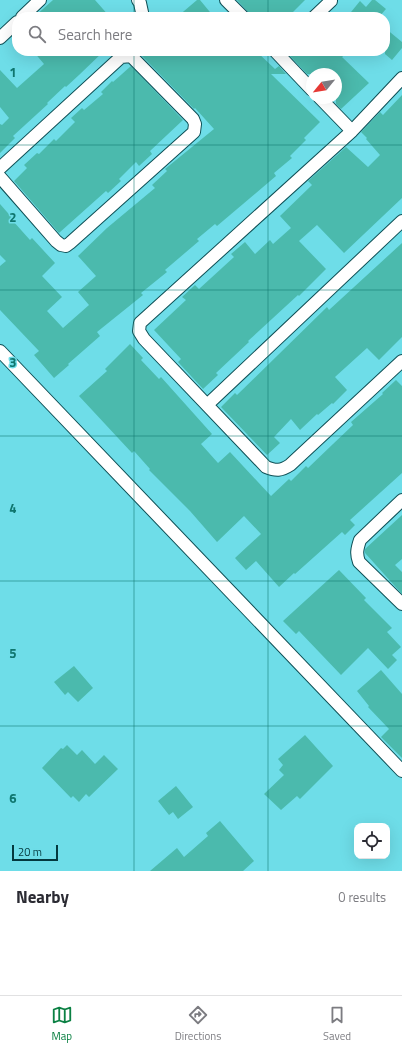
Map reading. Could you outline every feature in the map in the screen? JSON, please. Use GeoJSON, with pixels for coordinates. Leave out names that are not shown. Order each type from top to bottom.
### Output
{"type":"FeatureCollection","features":[{"type":"Feature","properties":{"kind":"street"},"geometry":{"type":"LineString","coordinates":[[27,12],[40,0]]}},
{"type":"Feature","properties":{"kind":"street"},"geometry":{"type":"LineString","coordinates":[[138,0],[142,12]]}},
{"type":"Feature","properties":{"kind":"street"},"geometry":{"type":"LineString","coordinates":[[226,0],[238,12]]}},
{"type":"Feature","properties":{"kind":"street"},"geometry":{"type":"LineString","coordinates":[[319,12],[330,2]]}},
{"type":"Feature","properties":{"kind":"street"},"geometry":{"type":"LineString","coordinates":[[0,38],[12,27]]}},
{"type":"Feature","properties":{"kind":"street"},"geometry":{"type":"LineString","coordinates":[[0,168],[121,57],[125,56]]}},
{"type":"Feature","properties":{"kind":"street"},"geometry":{"type":"LineString","coordinates":[[0,177],[56,241],[61,245],[66,246],[194,132],[195,124],[193,119],[135,56]]}},
{"type":"Feature","properties":{"kind":"street"},"geometry":{"type":"LineString","coordinates":[[281,56],[306,83]]}},
{"type":"Feature","properties":{"kind":"street"},"geometry":{"type":"LineString","coordinates":[[402,78],[352,131],[140,323],[139,331],[144,339],[266,467],[274,471],[282,470],[290,465],[402,360]]}},
{"type":"Feature","properties":{"kind":"street"},"geometry":{"type":"LineString","coordinates":[[326,104],[352,131]]}},
{"type":"Feature","properties":{"kind":"street"},"geometry":{"type":"LineString","coordinates":[[207,405],[402,221]]}},
{"type":"Feature","properties":{"kind":"street"},"geometry":{"type":"LineString","coordinates":[[0,351],[402,771]]}},
{"type":"Feature","properties":{"kind":"street"},"geometry":{"type":"LineString","coordinates":[[402,500],[360,540],[356,555],[359,562],[402,604]]}},
{"type":"Feature","properties":{"kind":"building"},"geometry":{"type":"Polygon","coordinates":[[[53,0],[95,0],[106,12],[40,12],[53,0]]]}},
{"type":"Feature","properties":{"kind":"building"},"geometry":{"type":"Polygon","coordinates":[[[197,0],[200,0],[210,12],[183,12],[197,0]]]}},
{"type":"Feature","properties":{"kind":"building"},"geometry":{"type":"Polygon","coordinates":[[[237,0],[305,0],[293,12],[248,12],[237,0]]]}},
{"type":"Feature","properties":{"kind":"building"},"geometry":{"type":"Polygon","coordinates":[[[372,0],[375,0],[386,9],[383,12],[351,12],[360,1],[366,7],[372,0]]]}},
{"type":"Feature","properties":{"kind":"building"},"geometry":{"type":"Polygon","coordinates":[[[390,32],[402,42],[402,48],[392,60],[387,56],[390,56],[390,32]]]}},
{"type":"Feature","properties":{"kind":"building"},"geometry":{"type":"Polygon","coordinates":[[[37,56],[99,56],[13,136],[15,138],[0,153],[0,124],[2,125],[9,118],[0,107],[0,70],[17,88],[44,64],[37,56]]]}},
{"type":"Feature","properties":{"kind":"building"},"geometry":{"type":"Polygon","coordinates":[[[142,56],[261,56],[275,69],[279,66],[286,74],[271,74],[320,122],[304,138],[306,140],[290,156],[292,158],[274,173],[276,176],[217,226],[215,224],[197,239],[199,241],[165,270],[167,272],[141,293],[143,295],[97,332],[100,336],[54,378],[34,355],[39,351],[0,310],[0,266],[6,261],[0,255],[0,204],[30,240],[32,238],[55,263],[42,276],[62,297],[47,311],[63,328],[89,305],[78,292],[96,276],[78,256],[107,228],[155,188],[152,185],[167,171],[165,169],[214,129],[195,108],[194,109],[142,56]]]}},
{"type":"Feature","properties":{"kind":"building"},"geometry":{"type":"Polygon","coordinates":[[[290,56],[343,56],[342,57],[369,83],[341,109],[336,104],[342,104],[342,68],[306,68],[306,73],[290,56]]]}},
{"type":"Feature","properties":{"kind":"building"},"geometry":{"type":"Polygon","coordinates":[[[131,66],[183,120],[150,151],[152,154],[139,166],[136,162],[119,179],[121,181],[108,193],[106,191],[59,233],[14,181],[27,168],[24,165],[37,153],[39,154],[54,139],[56,141],[75,122],[71,118],[82,108],[84,110],[103,94],[101,92],[131,66]]]}},
{"type":"Feature","properties":{"kind":"building"},"geometry":{"type":"Polygon","coordinates":[[[402,95],[402,198],[344,253],[317,225],[299,241],[326,269],[299,296],[298,295],[248,341],[249,342],[216,373],[218,375],[203,389],[178,362],[181,359],[154,330],[186,300],[182,297],[195,285],[199,289],[234,257],[231,254],[245,242],[255,254],[270,240],[273,244],[291,228],[280,216],[312,185],[308,181],[346,147],[368,167],[380,155],[361,132],[380,112],[383,115],[402,95]]]}},
{"type":"Feature","properties":{"kind":"building"},"geometry":{"type":"Polygon","coordinates":[[[402,243],[402,337],[379,360],[367,348],[335,377],[347,390],[333,404],[332,403],[318,415],[317,414],[300,430],[291,419],[274,437],[280,443],[267,455],[221,407],[235,393],[237,395],[327,307],[329,310],[402,243]]]}},
{"type":"Feature","properties":{"kind":"building"},"geometry":{"type":"Polygon","coordinates":[[[130,344],[143,358],[141,360],[159,379],[161,377],[212,434],[201,444],[218,463],[230,452],[271,496],[289,479],[291,481],[306,466],[308,468],[353,425],[351,422],[383,394],[382,393],[396,380],[402,386],[402,473],[350,520],[355,525],[345,535],[342,532],[279,587],[256,561],[246,570],[235,558],[261,534],[244,516],[217,542],[190,511],[149,470],[150,469],[134,451],[132,453],[79,396],[107,371],[105,369],[130,344]]]}},
{"type":"Feature","properties":{"kind":"building"},"geometry":{"type":"Polygon","coordinates":[[[402,515],[402,559],[395,565],[402,572],[402,594],[365,553],[365,549],[402,515]]]}},
{"type":"Feature","properties":{"kind":"building"},"geometry":{"type":"Polygon","coordinates":[[[339,570],[366,598],[364,600],[392,628],[387,632],[401,647],[392,655],[397,660],[388,669],[368,648],[341,675],[299,631],[296,634],[283,621],[339,570]]]}},
{"type":"Feature","properties":{"kind":"building"},"geometry":{"type":"Polygon","coordinates":[[[74,666],[93,688],[78,702],[68,692],[65,695],[54,682],[74,666]]]}},
{"type":"Feature","properties":{"kind":"building"},"geometry":{"type":"Polygon","coordinates":[[[381,670],[402,694],[402,758],[381,737],[389,729],[368,707],[369,706],[357,691],[381,670]]]}},
{"type":"Feature","properties":{"kind":"building"},"geometry":{"type":"Polygon","coordinates":[[[305,735],[333,766],[300,799],[297,796],[281,810],[264,794],[284,775],[279,770],[283,765],[278,759],[305,735]]]}},
{"type":"Feature","properties":{"kind":"building"},"geometry":{"type":"Polygon","coordinates":[[[67,745],[77,755],[82,750],[95,764],[104,755],[118,769],[89,797],[86,794],[79,802],[73,796],[71,798],[42,768],[61,748],[63,749],[67,745]]]}},
{"type":"Feature","properties":{"kind":"building"},"geometry":{"type":"Polygon","coordinates":[[[176,786],[193,807],[178,819],[173,812],[169,815],[158,801],[176,786]]]}},
{"type":"Feature","properties":{"kind":"building"},"geometry":{"type":"Polygon","coordinates":[[[220,821],[254,861],[243,871],[150,871],[177,848],[184,857],[208,836],[206,833],[220,821]]]}}]}
